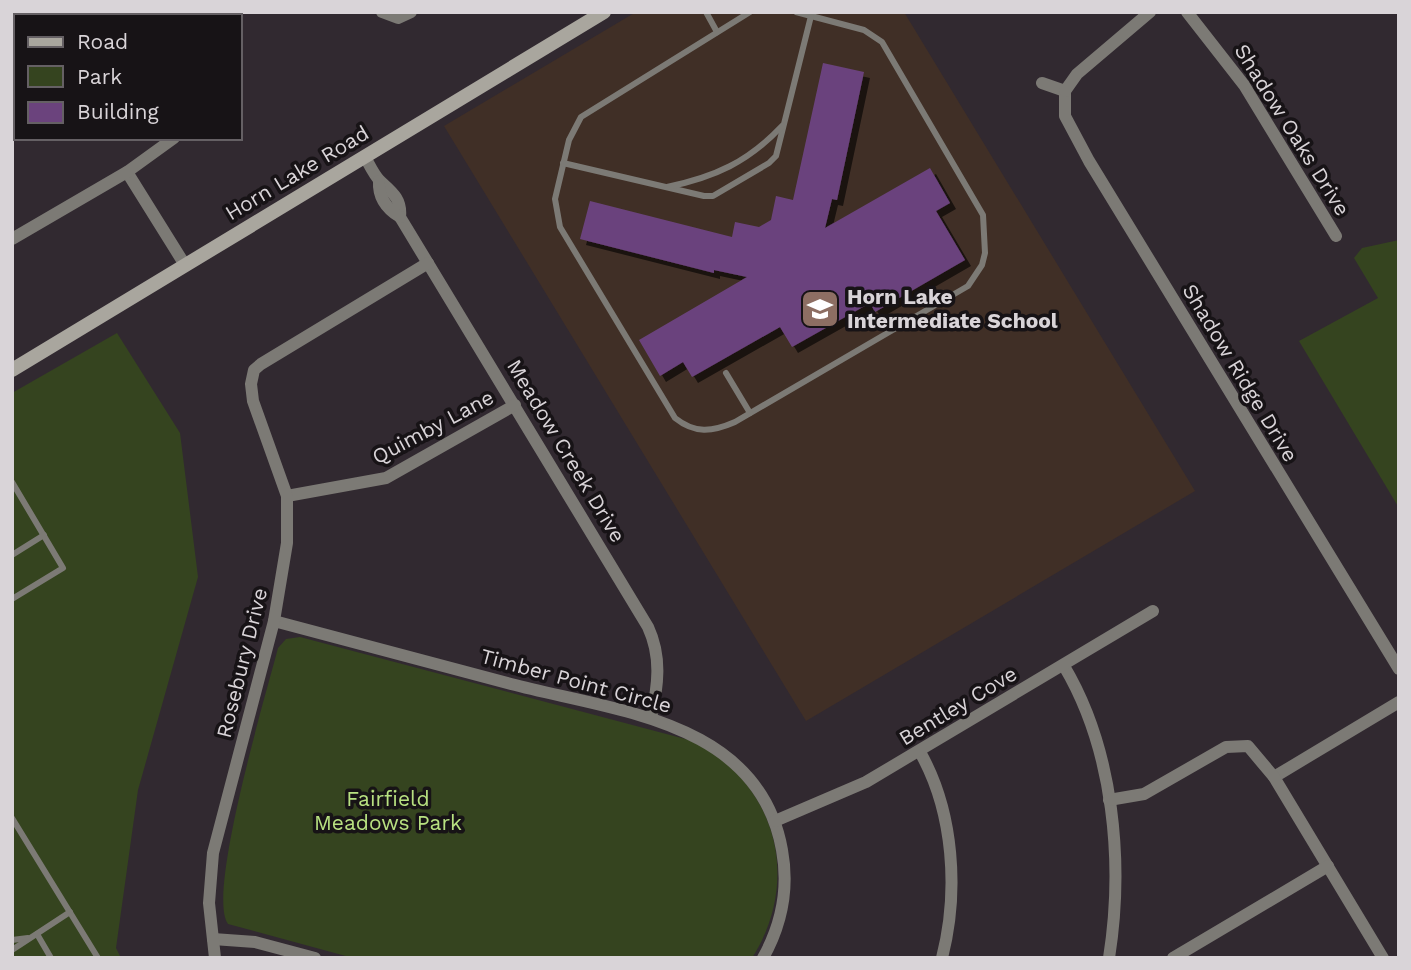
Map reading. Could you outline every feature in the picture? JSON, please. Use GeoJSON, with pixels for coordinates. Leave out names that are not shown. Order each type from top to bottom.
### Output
{"type":"FeatureCollection","features":[{"type":"Feature","properties":{"kind":"main road","name":"Horn Lake Road"},"geometry":{"type":"LineString","coordinates":[[12,370],[604,12]]}},
{"type":"Feature","properties":{"kind":"street"},"geometry":{"type":"LineString","coordinates":[[385,14],[398,18],[411,12]]}},
{"type":"Feature","properties":{"kind":"street"},"geometry":{"type":"LineString","coordinates":[[1042,83],[1065,91],[1077,74],[1150,12]]}},
{"type":"Feature","properties":{"kind":"street","name":"Shadow Oaks Drive"},"geometry":{"type":"LineString","coordinates":[[1187,12],[1244,85],[1336,236]]}},
{"type":"Feature","properties":{"kind":"street","name":"Shadow Ridge Drive"},"geometry":{"type":"LineString","coordinates":[[1065,91],[1065,116],[1089,161],[1399,669]]}},
{"type":"Feature","properties":{"kind":"street"},"geometry":{"type":"LineString","coordinates":[[12,239],[127,172],[171,140]]}},
{"type":"Feature","properties":{"kind":"street","name":"Meadow Creek Drive"},"geometry":{"type":"LineString","coordinates":[[365,157],[379,181],[389,186],[401,206],[400,217],[652,634],[658,671],[651,718]]}},
{"type":"Feature","properties":{"kind":"street"},"geometry":{"type":"LineString","coordinates":[[127,172],[185,265]]}},
{"type":"Feature","properties":{"kind":"street","name":"Rosebury Drive"},"geometry":{"type":"LineString","coordinates":[[215,958],[209,902],[213,853],[274,621],[285,565],[287,496],[253,401],[251,380],[261,364],[428,263]]}},
{"type":"Feature","properties":{"kind":"street","name":"Quimby Lane"},"geometry":{"type":"LineString","coordinates":[[287,496],[386,478],[515,405]]}},
{"type":"Feature","properties":{"kind":"street","name":"Bentley Cove"},"geometry":{"type":"LineString","coordinates":[[775,821],[843,794],[919,752],[1153,611]]}},
{"type":"Feature","properties":{"kind":"street","name":"Timber Point Circle"},"geometry":{"type":"LineString","coordinates":[[274,621],[651,718],[690,733],[730,759],[754,786],[775,821],[784,864],[785,886],[779,920],[763,958]]}},
{"type":"Feature","properties":{"kind":"street"},"geometry":{"type":"LineString","coordinates":[[1065,666],[1094,736],[1109,800],[1115,882],[1109,958]]}},
{"type":"Feature","properties":{"kind":"street"},"geometry":{"type":"LineString","coordinates":[[1274,777],[1399,702]]}},
{"type":"Feature","properties":{"kind":"street"},"geometry":{"type":"LineString","coordinates":[[1109,800],[1144,794],[1226,747],[1242,745],[1255,751],[1274,777],[1383,958]]}},
{"type":"Feature","properties":{"kind":"street"},"geometry":{"type":"LineString","coordinates":[[919,752],[936,784],[946,835],[952,894],[942,958]]}},
{"type":"Feature","properties":{"kind":"street"},"geometry":{"type":"LineString","coordinates":[[1173,958],[1328,866]]}},
{"type":"Feature","properties":{"kind":"street"},"geometry":{"type":"LineString","coordinates":[[213,939],[255,942],[315,958]]}},
{"type":"Feature","properties":{"kind":"lane"},"geometry":{"type":"LineString","coordinates":[[706,12],[717,32]]}},
{"type":"Feature","properties":{"kind":"lane"},"geometry":{"type":"LineString","coordinates":[[730,12],[735,21]]}},
{"type":"Feature","properties":{"kind":"lane"},"geometry":{"type":"LineString","coordinates":[[750,12],[588,110],[574,127],[555,200],[560,227],[675,418],[690,428],[709,431],[750,413],[968,286],[982,265],[985,253],[984,215],[882,42],[864,30],[796,12]]}},
{"type":"Feature","properties":{"kind":"lane"},"geometry":{"type":"LineString","coordinates":[[563,163],[713,196],[769,163],[776,156],[811,16]]}},
{"type":"Feature","properties":{"kind":"lane"},"geometry":{"type":"LineString","coordinates":[[666,187],[706,179],[761,147],[784,123]]}},
{"type":"Feature","properties":{"kind":"lane"},"geometry":{"type":"LineString","coordinates":[[726,373],[750,413]]}},
{"type":"Feature","properties":{"kind":"lane"},"geometry":{"type":"LineString","coordinates":[[12,482],[64,568],[12,599]]}},
{"type":"Feature","properties":{"kind":"lane"},"geometry":{"type":"LineString","coordinates":[[12,555],[44,535]]}},
{"type":"Feature","properties":{"kind":"lane"},"geometry":{"type":"LineString","coordinates":[[12,818],[97,958]]}},
{"type":"Feature","properties":{"kind":"lane"},"geometry":{"type":"LineString","coordinates":[[12,950],[70,912]]}},
{"type":"Feature","properties":{"kind":"lane"},"geometry":{"type":"LineString","coordinates":[[12,940],[33,936]]}},
{"type":"Feature","properties":{"kind":"lane"},"geometry":{"type":"LineString","coordinates":[[33,936],[51,958]]}},
{"type":"Feature","properties":{"kind":"shaded area","name":"Horn Lake Intermediate School"},"geometry":{"type":"Polygon","coordinates":[[[636,12],[904,12],[1195,491],[806,721],[444,126],[636,12]]]}},
{"type":"Feature","properties":{"kind":"green space"},"geometry":{"type":"Polygon","coordinates":[[[1399,240],[1399,508],[1299,341],[1378,298],[1354,258],[1362,248],[1399,240]]]}},
{"type":"Feature","properties":{"kind":"green space"},"geometry":{"type":"Polygon","coordinates":[[[117,333],[180,433],[198,577],[138,790],[116,948],[121,958],[12,958],[12,393],[117,333]]]}},
{"type":"Feature","properties":{"kind":"green space","name":"Fairfield Meadows Park"},"geometry":{"type":"Polygon","coordinates":[[[300,637],[689,740],[718,757],[742,779],[760,805],[772,834],[777,864],[776,896],[767,927],[752,958],[353,958],[228,924],[223,906],[225,875],[231,835],[252,747],[278,648],[286,639],[300,637]]]}},
{"type":"Feature","properties":{"kind":"building"},"geometry":{"type":"Polygon","coordinates":[[[823,63],[864,72],[837,200],[832,199],[825,228],[930,168],[950,203],[936,211],[965,260],[875,312],[870,303],[792,347],[780,327],[692,377],[683,362],[660,376],[639,340],[747,277],[714,270],[714,273],[580,239],[590,201],[732,237],[735,222],[759,227],[771,220],[776,196],[793,200],[823,63]]]}},
{"type":"Feature","properties":{"kind":"place","name":"Horn Lake Intermediate School"},"geometry":{"type":"Point","coordinates":[820,309]}}]}
